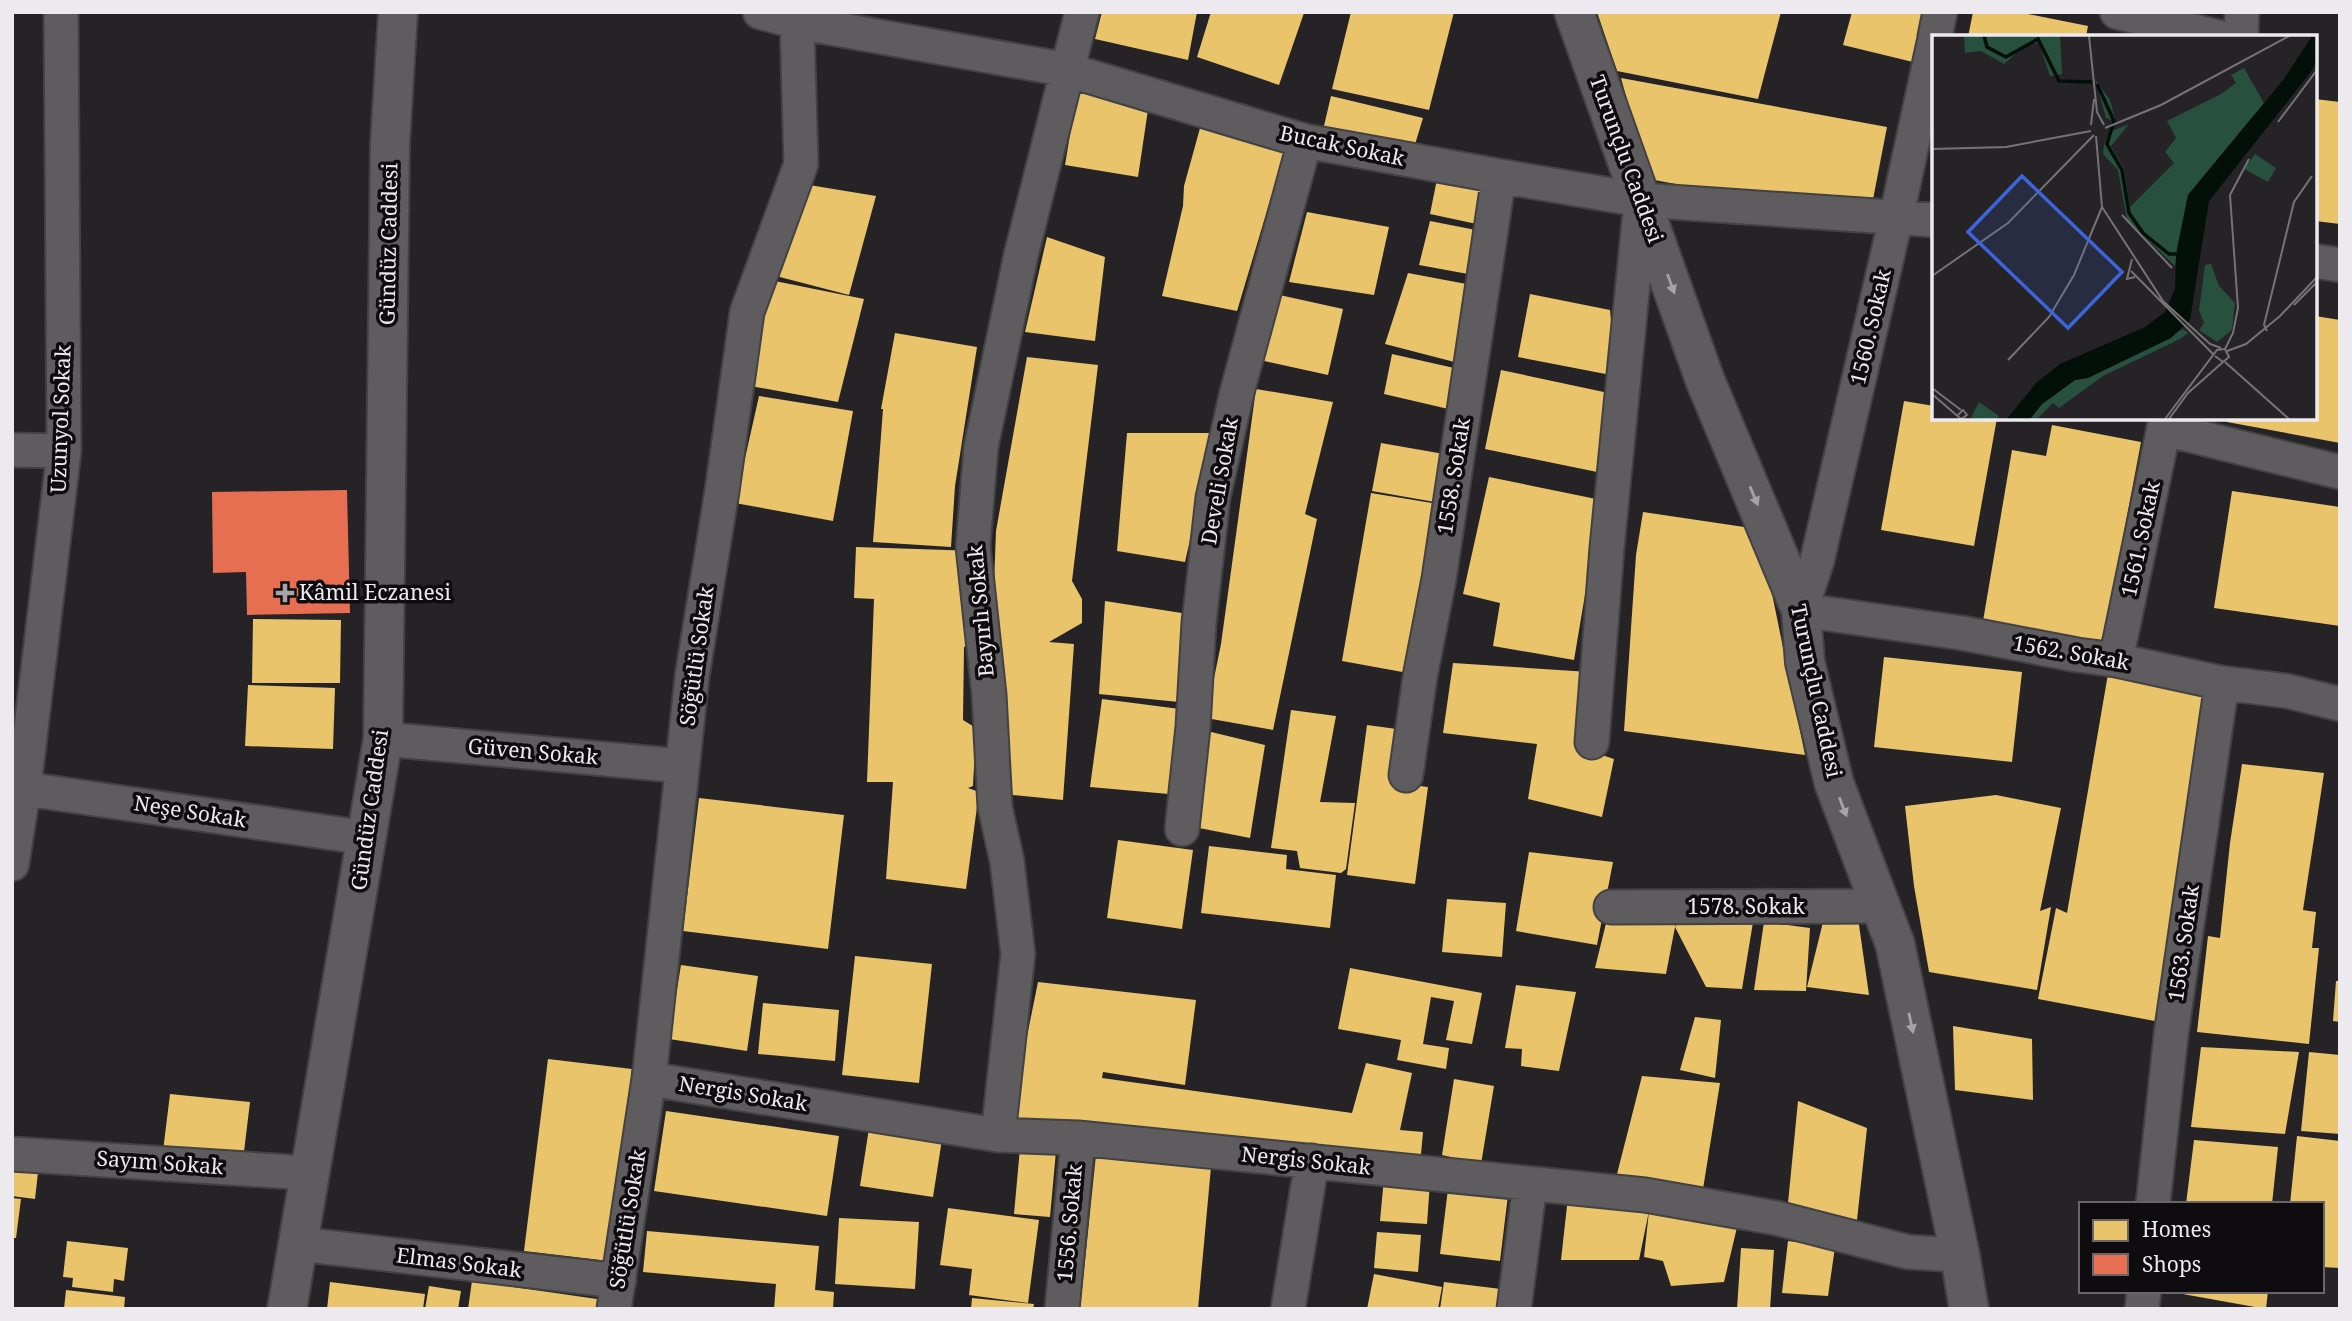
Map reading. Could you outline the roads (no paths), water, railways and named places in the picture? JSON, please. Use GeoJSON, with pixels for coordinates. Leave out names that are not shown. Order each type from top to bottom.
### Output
{"type":"FeatureCollection","features":[{"type":"Feature","properties":{"kind":"street","name":"Uzunyol Sokak"},"geometry":{"type":"LineString","coordinates":[[12,864],[18,787],[64,451],[61,12]]}},
{"type":"Feature","properties":{"kind":"street","name":"Gündüz Caddesi"},"geometry":{"type":"LineString","coordinates":[[287,1309],[383,739],[390,143],[398,12]]}},
{"type":"Feature","properties":{"kind":"street","name":"Bucak Sokak"},"geometry":{"type":"LineString","coordinates":[[760,12],[798,17],[1068,71],[1305,141],[1499,176],[1641,200],[1932,220]]}},
{"type":"Feature","properties":{"kind":"street","name":"Bayırlı Sokak"},"geometry":{"type":"LineString","coordinates":[[998,1135],[1018,954],[1007,862],[995,807],[989,695],[973,546],[981,447],[1021,256],[1082,12]]}},
{"type":"Feature","properties":{"kind":"street","name":"Turunçlu Caddesi"},"geometry":{"type":"LineString","coordinates":[[1574,12],[1705,380],[1801,610],[1805,662],[1834,783],[1895,944],[1961,1255],[1969,1309]]}},
{"type":"Feature","properties":{"kind":"street"},"geometry":{"type":"LineString","coordinates":[[1935,35],[1940,12]]}},
{"type":"Feature","properties":{"kind":"street"},"geometry":{"type":"LineString","coordinates":[[2117,12],[2210,35]]}},
{"type":"Feature","properties":{"kind":"street"},"geometry":{"type":"LineString","coordinates":[[2241,35],[2242,12]]}},
{"type":"Feature","properties":{"kind":"street","name":"Söğütlü Sokak"},"geometry":{"type":"LineString","coordinates":[[617,1295],[649,1079],[692,677],[747,312],[801,164],[798,17]]}},
{"type":"Feature","properties":{"kind":"street","name":"1560. Sokak"},"geometry":{"type":"LineString","coordinates":[[1801,610],[1817,561],[1932,52]]}},
{"type":"Feature","properties":{"kind":"street","name":"Develi Sokak"},"geometry":{"type":"LineString","coordinates":[[1182,829],[1193,727],[1199,623],[1213,498],[1237,392],[1305,141]]}},
{"type":"Feature","properties":{"kind":"street","name":"1558. Sokak"},"geometry":{"type":"LineString","coordinates":[[1406,775],[1420,677],[1439,579],[1499,176]]}},
{"type":"Feature","properties":{"kind":"street"},"geometry":{"type":"LineString","coordinates":[[1592,742],[1607,548],[1641,200]]}},
{"type":"Feature","properties":{"kind":"street"},"geometry":{"type":"LineString","coordinates":[[2317,261],[2340,265]]}},
{"type":"Feature","properties":{"kind":"street"},"geometry":{"type":"LineString","coordinates":[[2165,424],[2340,472]]}},
{"type":"Feature","properties":{"kind":"street","name":"1561. Sokak"},"geometry":{"type":"LineString","coordinates":[[2116,660],[2165,424]]}},
{"type":"Feature","properties":{"kind":"street"},"geometry":{"type":"LineString","coordinates":[[12,450],[64,451]]}},
{"type":"Feature","properties":{"kind":"street","name":"1562. Sokak"},"geometry":{"type":"LineString","coordinates":[[1801,610],[1962,633],[2116,660],[2222,683],[2287,691],[2340,704]]}},
{"type":"Feature","properties":{"kind":"street","name":"1563. Sokak"},"geometry":{"type":"LineString","coordinates":[[2153,1202],[2171,1035],[2222,683]]}},
{"type":"Feature","properties":{"kind":"street","name":"Güven Sokak"},"geometry":{"type":"LineString","coordinates":[[383,739],[682,766]]}},
{"type":"Feature","properties":{"kind":"street","name":"Neşe Sokak"},"geometry":{"type":"LineString","coordinates":[[18,787],[367,838]]}},
{"type":"Feature","properties":{"kind":"street","name":"1578. Sokak"},"geometry":{"type":"LineString","coordinates":[[1611,907],[1881,906]]}},
{"type":"Feature","properties":{"kind":"street","name":"Nergis Sokak"},"geometry":{"type":"LineString","coordinates":[[649,1079],[998,1135],[1078,1138],[1645,1195],[1776,1218],[1909,1252],[1961,1255]]}},
{"type":"Feature","properties":{"kind":"street","name":"1556. Sokak"},"geometry":{"type":"LineString","coordinates":[[1062,1309],[1078,1138]]}},
{"type":"Feature","properties":{"kind":"street","name":"Sayım Sokak"},"geometry":{"type":"LineString","coordinates":[[12,1154],[309,1173]]}},
{"type":"Feature","properties":{"kind":"street"},"geometry":{"type":"LineString","coordinates":[[1288,1309],[1312,1161]]}},
{"type":"Feature","properties":{"kind":"street"},"geometry":{"type":"LineString","coordinates":[[1514,1309],[1530,1184]]}},
{"type":"Feature","properties":{"kind":"street","name":"Elmas Sokak"},"geometry":{"type":"LineString","coordinates":[[299,1244],[617,1295]]}},
{"type":"Feature","properties":{"kind":"place","name":"Kâmil Eczanesi"},"geometry":{"type":"Point","coordinates":[285,593]}}]}
